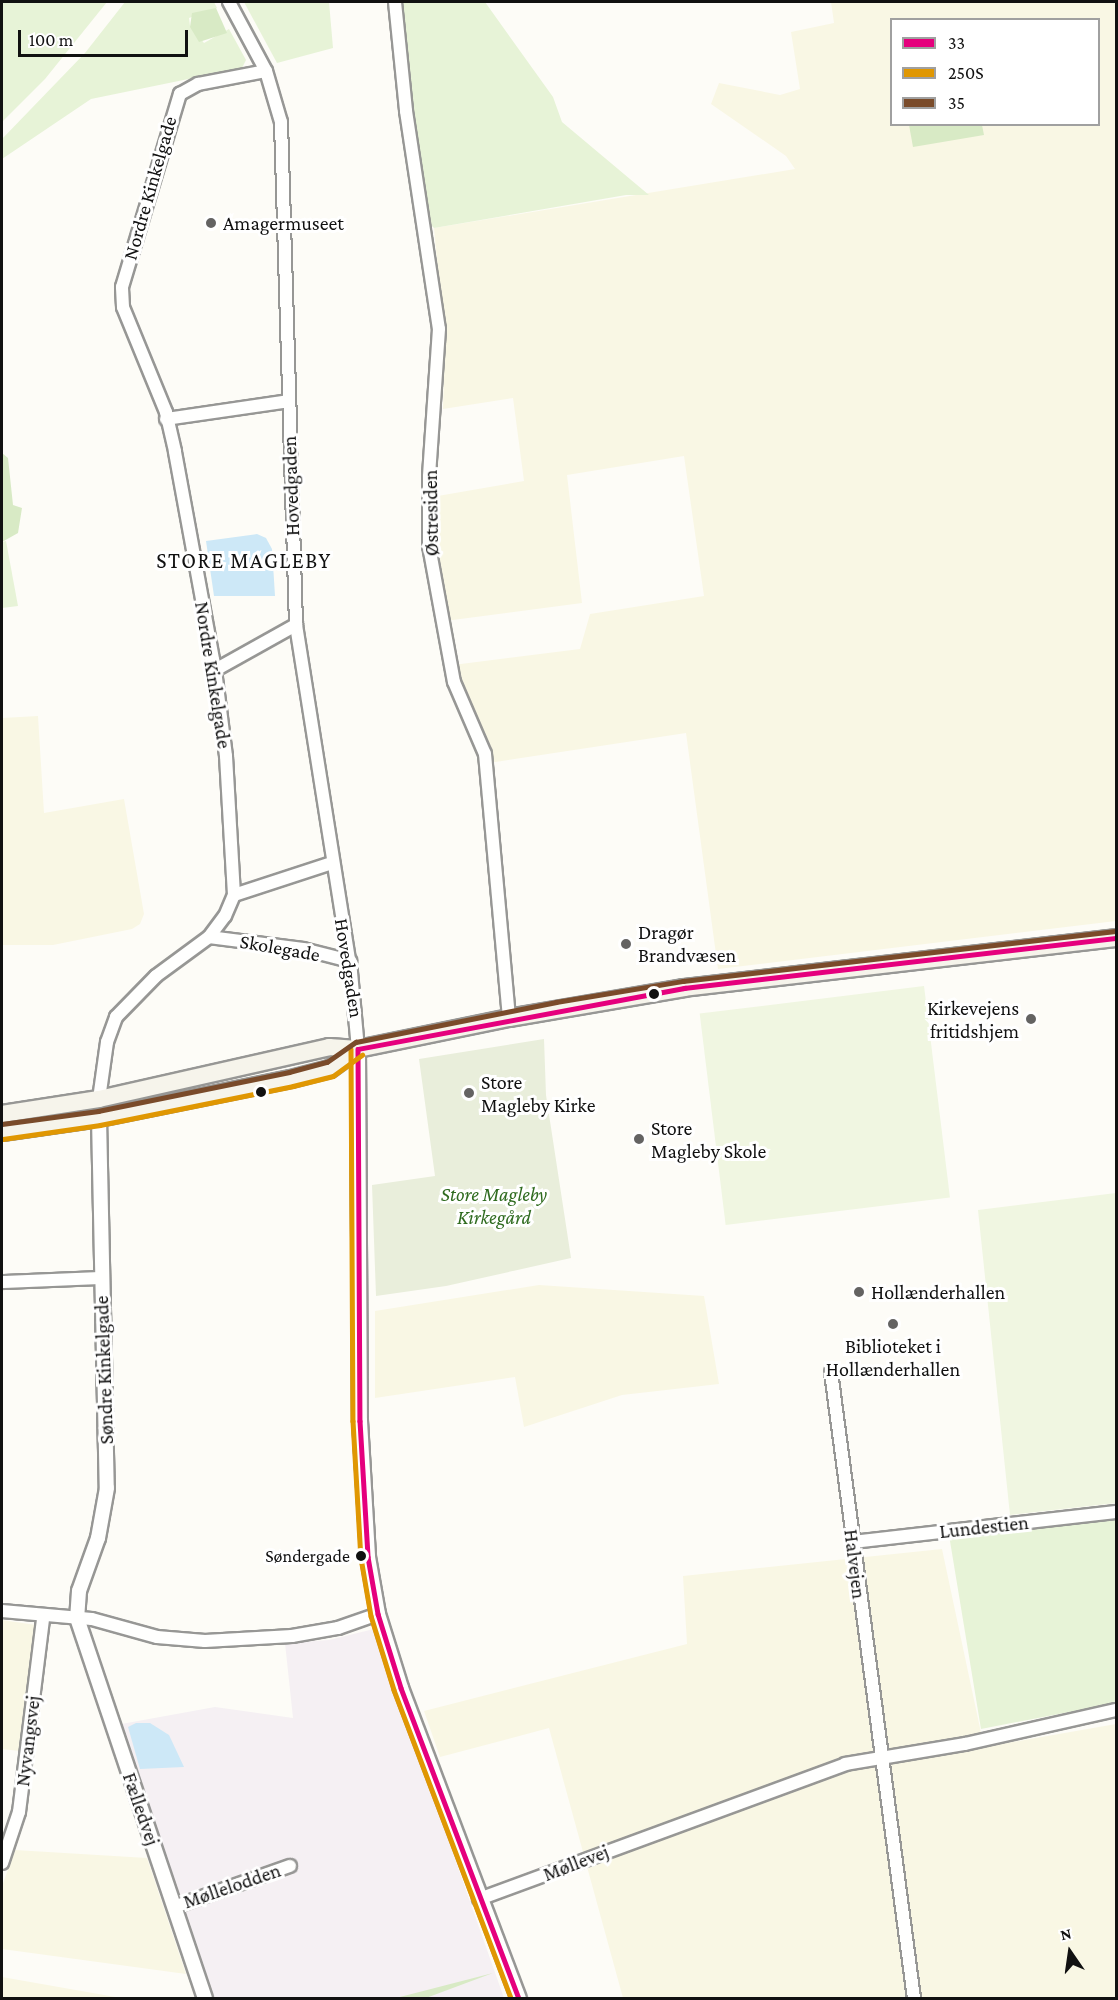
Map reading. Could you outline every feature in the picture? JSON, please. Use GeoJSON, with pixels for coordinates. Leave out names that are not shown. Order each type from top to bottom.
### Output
{"type":"FeatureCollection","features":[{"type":"Feature","properties":{"kind":"main road"},"geometry":{"type":"LineString","coordinates":[[2,1114],[99,1099],[329,1047],[358,1049],[509,1018],[684,988],[1116,938]]}},
{"type":"Feature","properties":{"kind":"main road"},"geometry":{"type":"LineString","coordinates":[[2,1132],[99,1118],[291,1079],[330,1069],[358,1049]]}},
{"type":"Feature","properties":{"kind":"street","name":"Hovedgaden"},"geometry":{"type":"LineString","coordinates":[[229,2],[266,71],[281,122],[297,625],[332,863],[350,961],[358,1049]]}},
{"type":"Feature","properties":{"kind":"street","name":"Østresiden"},"geometry":{"type":"LineString","coordinates":[[395,2],[406,111],[439,329],[429,477],[429,546],[454,682],[485,754],[509,1018]]}},
{"type":"Feature","properties":{"kind":"street","name":"Nordre Kinkelgade"},"geometry":{"type":"LineString","coordinates":[[99,1099],[107,1042],[116,1017],[156,976],[209,937],[225,916],[234,895],[226,756],[215,670],[166,418],[123,307],[122,287],[180,94],[198,84],[266,71]]}},
{"type":"Feature","properties":{"kind":"street"},"geometry":{"type":"LineString","coordinates":[[166,418],[289,401]]}},
{"type":"Feature","properties":{"kind":"street"},"geometry":{"type":"LineString","coordinates":[[215,670],[297,625]]}},
{"type":"Feature","properties":{"kind":"street"},"geometry":{"type":"LineString","coordinates":[[234,895],[332,863]]}},
{"type":"Feature","properties":{"kind":"street","name":"Skolegade"},"geometry":{"type":"LineString","coordinates":[[209,937],[296,947],[350,961]]}},
{"type":"Feature","properties":{"kind":"street"},"geometry":{"type":"LineString","coordinates":[[358,1049],[363,1488],[368,1557],[378,1614],[401,1688],[479,1899],[519,1998]]}},
{"type":"Feature","properties":{"kind":"street","name":"Søndre Kinkelgade"},"geometry":{"type":"LineString","coordinates":[[77,1618],[79,1592],[98,1538],[107,1488],[100,1278],[99,1118]]}},
{"type":"Feature","properties":{"kind":"street"},"geometry":{"type":"LineString","coordinates":[[2,1282],[100,1278]]}},
{"type":"Feature","properties":{"kind":"street","name":"Halvejen"},"geometry":{"type":"LineString","coordinates":[[831,1372],[880,1756],[914,1998]]}},
{"type":"Feature","properties":{"kind":"street","name":"Lundestien"},"geometry":{"type":"LineString","coordinates":[[852,1542],[1116,1512]]}},
{"type":"Feature","properties":{"kind":"street"},"geometry":{"type":"LineString","coordinates":[[2,1611],[43,1618],[77,1618],[157,1637],[205,1641],[292,1636],[338,1628],[378,1614]]}},
{"type":"Feature","properties":{"kind":"street","name":"Nyvangsvej"},"geometry":{"type":"LineString","coordinates":[[2,1863],[19,1812],[43,1618]]}},
{"type":"Feature","properties":{"kind":"street","name":"Fælledvej"},"geometry":{"type":"LineString","coordinates":[[77,1618],[205,1998]]}},
{"type":"Feature","properties":{"kind":"street"},"geometry":{"type":"LineString","coordinates":[[880,1756],[965,1744],[1116,1710]]}},
{"type":"Feature","properties":{"kind":"street","name":"Møllevej"},"geometry":{"type":"LineString","coordinates":[[479,1899],[844,1764],[880,1756]]}},
{"type":"Feature","properties":{"kind":"street","name":"Møllelodden"},"geometry":{"type":"LineString","coordinates":[[174,1907],[290,1866]]}},
{"type":"Feature","properties":{"kind":"shaded area"},"geometry":{"type":"Polygon","coordinates":[[[831,2],[1116,2],[1116,921],[718,969],[686,733],[489,763],[453,665],[580,649],[590,614],[704,596],[684,456],[567,475],[582,603],[445,621],[432,497],[524,481],[513,398],[443,409],[445,345],[434,228],[795,169],[786,156],[711,104],[719,83],[780,95],[800,89],[791,32],[834,23],[831,2]]]}},
{"type":"Feature","properties":{"kind":"shaded area"},"geometry":{"type":"Polygon","coordinates":[[[38,716],[44,813],[124,799],[144,914],[140,924],[132,929],[53,945],[2,945],[2,718],[38,716]]]}},
{"type":"Feature","properties":{"kind":"shaded area"},"geometry":{"type":"Polygon","coordinates":[[[539,1285],[704,1296],[719,1384],[622,1395],[524,1427],[515,1377],[375,1398],[375,1311],[539,1285]]]}},
{"type":"Feature","properties":{"kind":"shaded area"},"geometry":{"type":"Polygon","coordinates":[[[942,1549],[984,1747],[1116,1724],[1116,1998],[623,1998],[549,1728],[440,1757],[424,1711],[687,1644],[683,1576],[942,1549]]]}},
{"type":"Feature","properties":{"kind":"shaded area"},"geometry":{"type":"Polygon","coordinates":[[[2,1620],[36,1625],[19,1751],[2,1749],[2,1620]]]}},
{"type":"Feature","properties":{"kind":"shaded area"},"geometry":{"type":"Polygon","coordinates":[[[374,1629],[504,1998],[212,1998],[116,1725],[215,1707],[293,1718],[285,1643],[329,1640],[374,1629]]]}},
{"type":"Feature","properties":{"kind":"shaded area"},"geometry":{"type":"Polygon","coordinates":[[[15,1850],[147,1858],[186,1974],[2,1949],[2,1886],[15,1850]]]}},
{"type":"Feature","properties":{"kind":"shaded area"},"geometry":{"type":"Polygon","coordinates":[[[2,1977],[121,1998],[2,1998],[2,1977]]]}},
{"type":"Feature","properties":{"kind":"green space"},"geometry":{"type":"Polygon","coordinates":[[[2,2],[107,2],[45,79],[2,122],[2,2]]]}},
{"type":"Feature","properties":{"kind":"green space"},"geometry":{"type":"Polygon","coordinates":[[[125,2],[214,2],[217,8],[189,18],[190,26],[204,43],[229,29],[246,60],[242,68],[91,99],[2,159],[2,139],[85,53],[125,2]]]}},
{"type":"Feature","properties":{"kind":"green space"},"geometry":{"type":"Polygon","coordinates":[[[244,2],[329,2],[333,48],[277,63],[244,2]]]}},
{"type":"Feature","properties":{"kind":"green space"},"geometry":{"type":"Polygon","coordinates":[[[399,2],[485,2],[553,97],[562,122],[649,195],[626,195],[434,228],[430,224],[419,160],[399,2]]]}},
{"type":"Feature","properties":{"kind":"green space"},"geometry":{"type":"Polygon","coordinates":[[[216,8],[227,33],[199,42],[190,27],[192,13],[216,8]]]}},
{"type":"Feature","properties":{"kind":"green space"},"geometry":{"type":"Polygon","coordinates":[[[909,126],[982,126],[984,135],[913,147],[909,126]]]}},
{"type":"Feature","properties":{"kind":"green space"},"geometry":{"type":"Polygon","coordinates":[[[2,453],[8,458],[13,505],[22,508],[18,533],[2,542],[2,453]]]}},
{"type":"Feature","properties":{"kind":"green space"},"geometry":{"type":"Polygon","coordinates":[[[6,541],[18,606],[2,608],[2,542],[6,541]]]}},
{"type":"Feature","properties":{"kind":"green space"},"geometry":{"type":"Polygon","coordinates":[[[924,986],[950,1197],[726,1225],[700,1014],[924,986]]]}},
{"type":"Feature","properties":{"kind":"green space","name":"Store Magleby Kirkegård"},"geometry":{"type":"Polygon","coordinates":[[[544,1039],[546,1095],[571,1258],[446,1286],[376,1296],[372,1185],[435,1176],[419,1059],[544,1039]]]}},
{"type":"Feature","properties":{"kind":"green space"},"geometry":{"type":"Polygon","coordinates":[[[1116,1193],[1116,1503],[1010,1515],[978,1210],[1116,1193]]]}},
{"type":"Feature","properties":{"kind":"green space"},"geometry":{"type":"Polygon","coordinates":[[[1116,1518],[1116,1703],[981,1729],[949,1535],[1116,1518]]]}},
{"type":"Feature","properties":{"kind":"green space"},"geometry":{"type":"Polygon","coordinates":[[[493,1973],[426,1998],[396,1998],[493,1973]]]}},
{"type":"Feature","properties":{"kind":"water"},"geometry":{"type":"Polygon","coordinates":[[[257,534],[266,538],[272,549],[275,596],[214,596],[206,541],[257,534]]]}},
{"type":"Feature","properties":{"kind":"water"},"geometry":{"type":"Polygon","coordinates":[[[136,1723],[150,1723],[169,1735],[184,1767],[140,1769],[128,1727],[136,1723]]]}},
{"type":"Feature","properties":{"kind":"transit line","name":"35"},"geometry":{"type":"LineString","coordinates":[[2,1124],[98,1111],[289,1072],[327,1062],[356,1042],[556,1002],[683,981],[1115,931]]}},
{"type":"Feature","properties":{"kind":"transit line","name":"33"},"geometry":{"type":"LineString","coordinates":[[358,1049],[684,988],[1116,938]]}},
{"type":"Feature","properties":{"kind":"transit line","name":"250S"},"geometry":{"type":"LineString","coordinates":[[351,1049],[353,1421],[361,1558],[371,1616],[394,1690],[511,1998]]}},
{"type":"Feature","properties":{"kind":"transit line","name":"33"},"geometry":{"type":"LineString","coordinates":[[358,1049],[360,1421],[368,1557],[378,1614],[401,1688],[519,1998]]}},
{"type":"Feature","properties":{"kind":"transit line","name":"250S"},"geometry":{"type":"LineString","coordinates":[[3,1139],[100,1125],[293,1086],[333,1076],[362,1055]]}},
{"type":"Feature","properties":{"kind":"place","name":"Amagermuseet"},"geometry":{"type":"Point","coordinates":[211,223]}},
{"type":"Feature","properties":{"kind":"place","name":"Dragør Brandvæsen"},"geometry":{"type":"Point","coordinates":[626,944]}},
{"type":"Feature","properties":{"kind":"place","name":"Kirkevejens fritidshjem"},"geometry":{"type":"Point","coordinates":[1031,1019]}},
{"type":"Feature","properties":{"kind":"place","name":"Store Magleby Kirke"},"geometry":{"type":"Point","coordinates":[469,1093]}},
{"type":"Feature","properties":{"kind":"place","name":"Store Magleby Skole"},"geometry":{"type":"Point","coordinates":[639,1139]}},
{"type":"Feature","properties":{"kind":"place","name":"Hollænderhallen"},"geometry":{"type":"Point","coordinates":[859,1292]}},
{"type":"Feature","properties":{"kind":"place","name":"Biblioteket i Hollænderhallen"},"geometry":{"type":"Point","coordinates":[893,1324]}},
{"type":"Feature","properties":{"kind":"place","name":"Søndergade"},"geometry":{"type":"Point","coordinates":[361,1556]}},
{"type":"Feature","properties":{"kind":"district","name":"STORE MAGLEBY"},"geometry":{"type":"Point","coordinates":[244,561]}}]}
